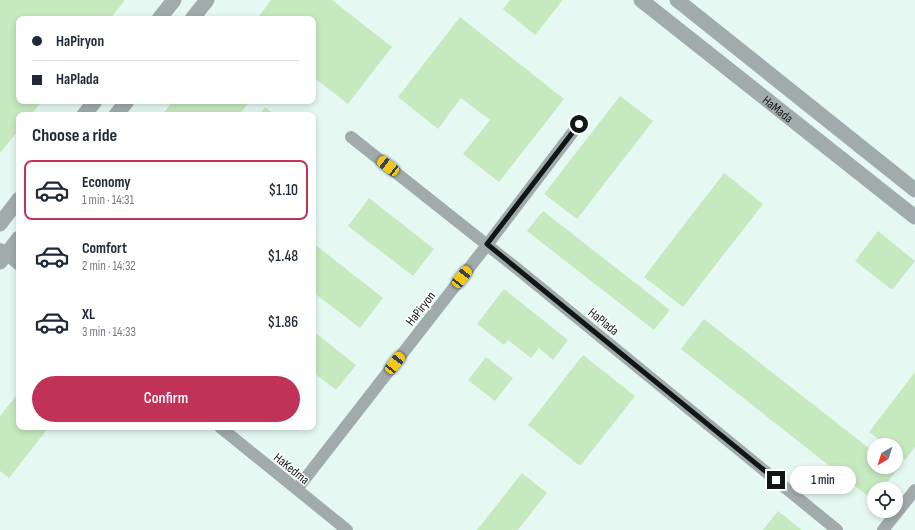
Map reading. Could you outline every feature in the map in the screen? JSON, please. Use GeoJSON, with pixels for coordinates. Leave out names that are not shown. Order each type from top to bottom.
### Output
{"type":"FeatureCollection","features":[{"type":"Feature","properties":{"kind":"street"},"geometry":{"type":"LineString","coordinates":[[161,16],[174,0]]}},
{"type":"Feature","properties":{"kind":"street"},"geometry":{"type":"LineString","coordinates":[[194,16],[207,0]]}},
{"type":"Feature","properties":{"kind":"street","name":"HaMada"},"geometry":{"type":"LineString","coordinates":[[641,0],[915,217]]}},
{"type":"Feature","properties":{"kind":"street","name":"HaMada"},"geometry":{"type":"LineString","coordinates":[[677,0],[915,190]]}},
{"type":"Feature","properties":{"kind":"street"},"geometry":{"type":"LineString","coordinates":[[86,112],[93,104]]}},
{"type":"Feature","properties":{"kind":"street"},"geometry":{"type":"LineString","coordinates":[[118,112],[125,104]]}},
{"type":"Feature","properties":{"kind":"street","name":"HaPiryon"},"geometry":{"type":"LineString","coordinates":[[297,489],[579,124]]}},
{"type":"Feature","properties":{"kind":"street","name":"HaPlada"},"geometry":{"type":"LineString","coordinates":[[351,136],[487,244],[837,530]]}},
{"type":"Feature","properties":{"kind":"street"},"geometry":{"type":"LineString","coordinates":[[0,224],[16,203]]}},
{"type":"Feature","properties":{"kind":"street"},"geometry":{"type":"LineString","coordinates":[[16,241],[2,255],[16,263]]}},
{"type":"Feature","properties":{"kind":"street","name":"HaKedma"},"geometry":{"type":"LineString","coordinates":[[224,430],[347,530]]}},
{"type":"Feature","properties":{"kind":"street"},"geometry":{"type":"LineString","coordinates":[[883,530],[915,490]]}},
{"type":"Feature","properties":{"kind":"building"},"geometry":{"type":"Polygon","coordinates":[[[0,0],[125,0],[112,16],[16,16],[16,104],[40,104],[33,112],[16,112],[16,134],[0,153],[0,0]]]}},
{"type":"Feature","properties":{"kind":"building"},"geometry":{"type":"Polygon","coordinates":[[[271,0],[332,0],[392,47],[348,104],[316,79],[316,16],[259,16],[271,0]]]}},
{"type":"Feature","properties":{"kind":"building"},"geometry":{"type":"Polygon","coordinates":[[[510,0],[563,0],[535,35],[503,9],[510,0]]]}},
{"type":"Feature","properties":{"kind":"building"},"geometry":{"type":"Polygon","coordinates":[[[460,17],[564,99],[499,182],[463,154],[490,120],[461,98],[438,129],[398,97],[460,17]]]}},
{"type":"Feature","properties":{"kind":"building"},"geometry":{"type":"Polygon","coordinates":[[[620,96],[653,121],[577,219],[544,194],[620,96]]]}},
{"type":"Feature","properties":{"kind":"building"},"geometry":{"type":"Polygon","coordinates":[[[171,104],[248,104],[241,112],[164,112],[171,104]]]}},
{"type":"Feature","properties":{"kind":"building"},"geometry":{"type":"Polygon","coordinates":[[[265,107],[271,112],[261,112],[265,107]]]}},
{"type":"Feature","properties":{"kind":"building"},"geometry":{"type":"Polygon","coordinates":[[[724,173],[763,204],[683,307],[644,277],[724,173]]]}},
{"type":"Feature","properties":{"kind":"building"},"geometry":{"type":"Polygon","coordinates":[[[369,198],[434,249],[413,276],[348,226],[369,198]]]}},
{"type":"Feature","properties":{"kind":"building"},"geometry":{"type":"Polygon","coordinates":[[[543,211],[670,310],[654,330],[527,231],[543,211]]]}},
{"type":"Feature","properties":{"kind":"building"},"geometry":{"type":"Polygon","coordinates":[[[878,231],[915,261],[892,290],[855,261],[878,231]]]}},
{"type":"Feature","properties":{"kind":"building"},"geometry":{"type":"Polygon","coordinates":[[[316,245],[383,298],[360,328],[316,294],[316,245]]]}},
{"type":"Feature","properties":{"kind":"building"},"geometry":{"type":"Polygon","coordinates":[[[504,289],[568,340],[553,360],[539,348],[531,358],[508,340],[504,345],[477,324],[504,289]]]}},
{"type":"Feature","properties":{"kind":"building"},"geometry":{"type":"Polygon","coordinates":[[[704,319],[867,447],[867,474],[894,474],[888,482],[867,482],[867,495],[681,349],[704,319]]]}},
{"type":"Feature","properties":{"kind":"building"},"geometry":{"type":"Polygon","coordinates":[[[316,333],[356,365],[336,390],[316,374],[316,333]]]}},
{"type":"Feature","properties":{"kind":"building"},"geometry":{"type":"Polygon","coordinates":[[[583,355],[635,396],[580,466],[528,425],[583,355]]]}},
{"type":"Feature","properties":{"kind":"building"},"geometry":{"type":"Polygon","coordinates":[[[486,357],[513,378],[495,401],[468,380],[486,357]]]}},
{"type":"Feature","properties":{"kind":"building"},"geometry":{"type":"Polygon","coordinates":[[[915,372],[915,447],[905,460],[903,458],[903,438],[877,438],[869,432],[915,372]]]}},
{"type":"Feature","properties":{"kind":"building"},"geometry":{"type":"Polygon","coordinates":[[[16,396],[16,430],[47,430],[9,478],[0,471],[0,416],[16,396]]]}},
{"type":"Feature","properties":{"kind":"building"},"geometry":{"type":"Polygon","coordinates":[[[522,473],[547,493],[518,530],[477,530],[522,473]]]}},
{"type":"Feature","properties":{"kind":"building"},"geometry":{"type":"Polygon","coordinates":[[[778,511],[802,530],[763,530],[778,511]]]}},
{"type":"Feature","properties":{"kind":"route"},"geometry":{"type":"LineString","coordinates":[[579,124],[487,244],[776,480]]}}]}
